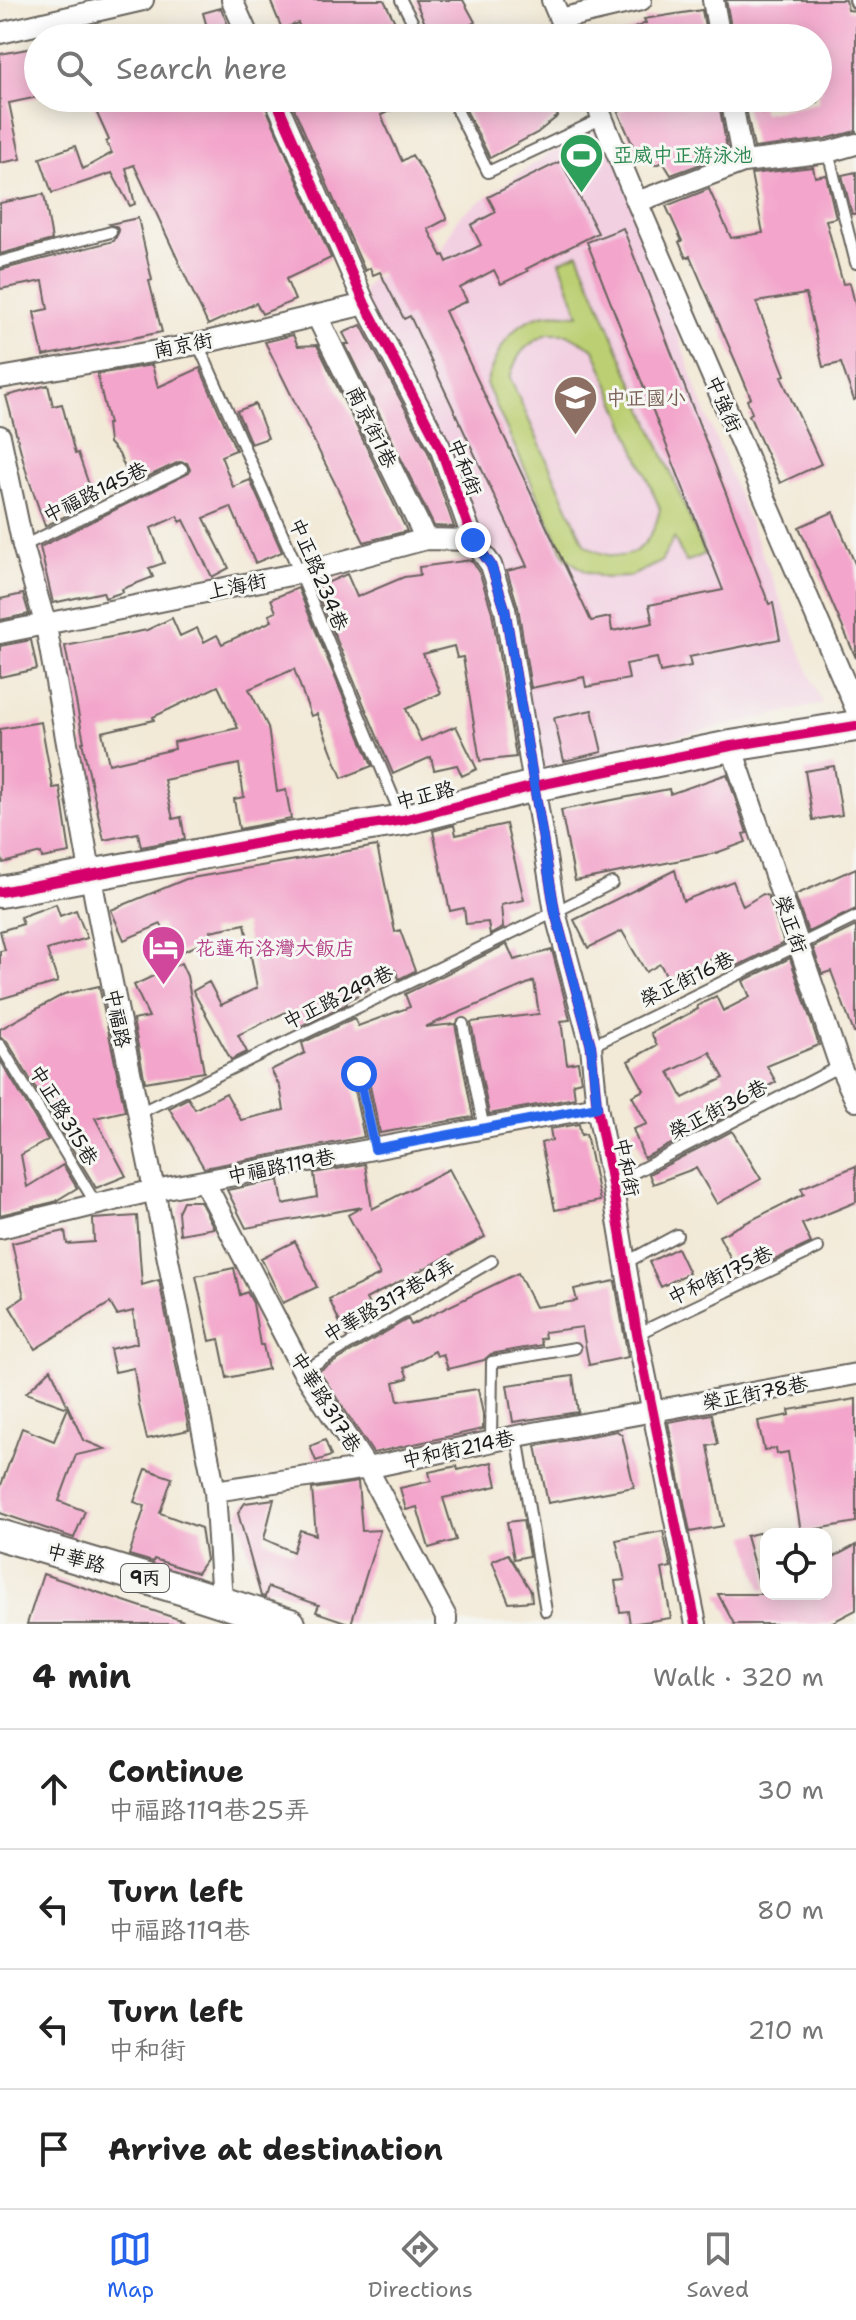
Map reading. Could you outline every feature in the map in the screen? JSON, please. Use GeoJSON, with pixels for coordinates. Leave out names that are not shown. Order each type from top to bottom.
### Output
{"type":"FeatureCollection","features":[{"type":"Feature","properties":{"kind":"main road","name":"中正路"},"geometry":{"type":"LineString","coordinates":[[0,892],[403,820],[534,786],[731,746],[856,726]]}},
{"type":"Feature","properties":{"kind":"main road","name":"中華路"},"geometry":{"type":"LineString","coordinates":[[0,1535],[235,1611],[290,1624]]}},
{"type":"Feature","properties":{"kind":"street"},"geometry":{"type":"LineString","coordinates":[[39,24],[143,0]]}},
{"type":"Feature","properties":{"kind":"street"},"geometry":{"type":"LineString","coordinates":[[232,0],[243,24]]}},
{"type":"Feature","properties":{"kind":"street"},"geometry":{"type":"LineString","coordinates":[[556,9],[641,0]]}},
{"type":"Feature","properties":{"kind":"street"},"geometry":{"type":"LineString","coordinates":[[713,0],[717,24]]}},
{"type":"Feature","properties":{"kind":"street"},"geometry":{"type":"LineString","coordinates":[[0,33],[24,27]]}},
{"type":"Feature","properties":{"kind":"street","name":"中和街"},"geometry":{"type":"LineString","coordinates":[[281,112],[365,304],[440,447],[473,540],[491,565],[505,609],[555,912],[591,1046],[597,1107],[637,1334],[696,1624]]}},
{"type":"Feature","properties":{"kind":"street","name":"中強街"},"geometry":{"type":"LineString","coordinates":[[600,112],[856,709]]}},
{"type":"Feature","properties":{"kind":"street"},"geometry":{"type":"LineString","coordinates":[[734,112],[743,162]]}},
{"type":"Feature","properties":{"kind":"street"},"geometry":{"type":"LineString","coordinates":[[637,202],[743,162],[828,152],[856,144]]}},
{"type":"Feature","properties":{"kind":"street","name":"南京街"},"geometry":{"type":"LineString","coordinates":[[0,378],[198,344],[365,304]]}},
{"type":"Feature","properties":{"kind":"street","name":"南京街1巷"},"geometry":{"type":"LineString","coordinates":[[317,316],[426,539]]}},
{"type":"Feature","properties":{"kind":"street","name":"中福路"},"geometry":{"type":"LineString","coordinates":[[0,436],[23,546],[46,626],[90,874],[215,1491],[235,1611]]}},
{"type":"Feature","properties":{"kind":"street","name":"上海街"},"geometry":{"type":"LineString","coordinates":[[0,633],[300,573],[426,539],[473,540]]}},
{"type":"Feature","properties":{"kind":"street","name":"榮正街"},"geometry":{"type":"LineString","coordinates":[[731,746],[840,1066],[856,1101]]}},
{"type":"Feature","properties":{"kind":"street","name":"中福路119巷"},"geometry":{"type":"LineString","coordinates":[[0,1228],[155,1190],[597,1107]]}},
{"type":"Feature","properties":{"kind":"street","name":"中華路317巷"},"geometry":{"type":"LineString","coordinates":[[204,1181],[303,1371],[367,1468],[446,1617],[446,1624]]}},
{"type":"Feature","properties":{"kind":"street","name":"榮正街78巷"},"geometry":{"type":"LineString","coordinates":[[653,1413],[856,1374]]}},
{"type":"Feature","properties":{"kind":"street","name":"中和街214巷"},"geometry":{"type":"LineString","coordinates":[[215,1491],[367,1468],[517,1436],[653,1413]]}},
{"type":"Feature","properties":{"kind":"lane"},"geometry":{"type":"LineString","coordinates":[[401,0],[414,24]]}},
{"type":"Feature","properties":{"kind":"lane"},"geometry":{"type":"LineString","coordinates":[[458,112],[488,172],[603,118]]}},
{"type":"Feature","properties":{"kind":"lane"},"geometry":{"type":"LineString","coordinates":[[828,152],[856,263]]}},
{"type":"Feature","properties":{"kind":"lane"},"geometry":{"type":"LineString","coordinates":[[0,262],[111,232]]}},
{"type":"Feature","properties":{"kind":"lane","name":"中正路234巷"},"geometry":{"type":"LineString","coordinates":[[198,344],[300,573],[403,820]]}},
{"type":"Feature","properties":{"kind":"lane","name":"中福路145巷"},"geometry":{"type":"LineString","coordinates":[[23,546],[182,469]]}},
{"type":"Feature","properties":{"kind":"lane","name":"中正路249巷"},"geometry":{"type":"LineString","coordinates":[[137,1114],[612,883]]}},
{"type":"Feature","properties":{"kind":"lane","name":"榮正街16巷"},"geometry":{"type":"LineString","coordinates":[[591,1046],[856,917]]}},
{"type":"Feature","properties":{"kind":"lane"},"geometry":{"type":"LineString","coordinates":[[463,1024],[484,1129]]}},
{"type":"Feature","properties":{"kind":"lane","name":"中正路315巷"},"geometry":{"type":"LineString","coordinates":[[0,1045],[96,1204]]}},
{"type":"Feature","properties":{"kind":"lane","name":"榮正街36巷"},"geometry":{"type":"LineString","coordinates":[[612,1184],[840,1066]]}},
{"type":"Feature","properties":{"kind":"lane"},"geometry":{"type":"LineString","coordinates":[[359,1074],[375,1149]]}},
{"type":"Feature","properties":{"kind":"lane"},"geometry":{"type":"LineString","coordinates":[[625,1263],[677,1235]]}},
{"type":"Feature","properties":{"kind":"lane","name":"中和街175巷"},"geometry":{"type":"LineString","coordinates":[[637,1334],[818,1248]]}},
{"type":"Feature","properties":{"kind":"lane","name":"中華路317巷4弄"},"geometry":{"type":"LineString","coordinates":[[303,1371],[492,1261]]}},
{"type":"Feature","properties":{"kind":"lane"},"geometry":{"type":"LineString","coordinates":[[491,1442],[492,1362],[575,1348]]}},
{"type":"Feature","properties":{"kind":"lane"},"geometry":{"type":"LineString","coordinates":[[517,1436],[546,1611]]}},
{"type":"Feature","properties":{"kind":"shaded area","name":"中正國小"},"geometry":{"type":"Polygon","coordinates":[[[606,126],[702,404],[822,704],[672,738],[545,774],[524,692],[515,597],[364,301],[364,289],[373,278],[415,264],[441,250],[459,216],[550,153],[606,126]]]}},
{"type":"Feature","properties":{"kind":"green space"},"geometry":{"type":"Polygon","coordinates":[[[578,253],[705,554],[686,562],[674,538],[661,562],[629,577],[604,578],[585,571],[566,558],[486,384],[506,340],[523,324],[546,314],[579,315],[560,261],[578,253]],[[547,334],[532,342],[519,356],[510,378],[585,545],[612,556],[624,555],[643,545],[660,509],[594,349],[567,334],[547,334]]]}},
{"type":"Feature","properties":{"kind":"building"},"geometry":{"type":"Polygon","coordinates":[[[270,0],[384,0],[396,24],[298,23],[280,24],[270,0]]]}},
{"type":"Feature","properties":{"kind":"building"},"geometry":{"type":"Polygon","coordinates":[[[415,0],[463,0],[475,22],[472,24],[425,24],[415,0]]]}},
{"type":"Feature","properties":{"kind":"building"},"geometry":{"type":"Polygon","coordinates":[[[726,0],[846,0],[848,10],[856,11],[856,131],[825,139],[754,148],[747,112],[832,112],[832,24],[730,24],[726,0]]]}},
{"type":"Feature","properties":{"kind":"building"},"geometry":{"type":"Polygon","coordinates":[[[221,8],[227,24],[206,24],[203,13],[221,8]]]}},
{"type":"Feature","properties":{"kind":"building"},"geometry":{"type":"Polygon","coordinates":[[[702,10],[704,24],[644,24],[644,19],[702,10]]]}},
{"type":"Feature","properties":{"kind":"building"},"geometry":{"type":"Polygon","coordinates":[[[24,50],[24,100],[9,103],[21,159],[0,163],[0,54],[24,50]]]}},
{"type":"Feature","properties":{"kind":"building"},"geometry":{"type":"Polygon","coordinates":[[[96,112],[268,112],[331,258],[286,279],[295,300],[262,314],[256,303],[208,325],[134,165],[126,168],[135,204],[130,206],[112,173],[52,193],[40,158],[75,146],[83,169],[112,153],[106,142],[109,140],[96,112]]]}},
{"type":"Feature","properties":{"kind":"building"},"geometry":{"type":"Polygon","coordinates":[[[296,112],[388,112],[381,115],[402,161],[412,155],[447,219],[428,229],[447,262],[481,245],[471,225],[496,212],[488,197],[561,161],[598,233],[501,284],[494,270],[460,288],[467,301],[445,311],[591,621],[610,617],[612,631],[653,623],[649,605],[723,590],[587,242],[623,228],[769,604],[773,603],[780,639],[689,657],[691,666],[660,672],[657,658],[626,664],[629,679],[586,687],[584,677],[531,688],[518,607],[507,571],[527,566],[410,316],[404,319],[380,272],[373,275],[370,268],[365,271],[296,112]]]}},
{"type":"Feature","properties":{"kind":"building"},"geometry":{"type":"Polygon","coordinates":[[[467,112],[555,112],[558,116],[537,133],[490,158],[467,112]]]}},
{"type":"Feature","properties":{"kind":"building"},"geometry":{"type":"Polygon","coordinates":[[[618,112],[720,112],[728,154],[671,175],[663,162],[655,165],[650,154],[639,159],[618,112]]]}},
{"type":"Feature","properties":{"kind":"building"},"geometry":{"type":"Polygon","coordinates":[[[813,167],[815,177],[826,175],[836,218],[826,220],[843,284],[850,283],[856,308],[856,399],[841,363],[823,367],[806,294],[756,302],[785,375],[781,377],[821,464],[780,483],[749,415],[752,413],[747,400],[751,398],[690,256],[686,258],[666,206],[709,189],[731,238],[763,233],[751,174],[813,167]]]}},
{"type":"Feature","properties":{"kind":"building"},"geometry":{"type":"Polygon","coordinates":[[[856,172],[856,214],[852,214],[842,175],[856,172]]]}},
{"type":"Feature","properties":{"kind":"building"},"geometry":{"type":"Polygon","coordinates":[[[44,194],[52,240],[0,254],[0,203],[44,194]]]}},
{"type":"Feature","properties":{"kind":"building"},"geometry":{"type":"Polygon","coordinates":[[[138,218],[162,332],[43,356],[34,312],[48,309],[43,281],[0,289],[0,270],[114,241],[119,231],[110,224],[138,218]]]}},
{"type":"Feature","properties":{"kind":"building"},"geometry":{"type":"Polygon","coordinates":[[[361,325],[428,452],[454,527],[434,526],[345,344],[349,344],[343,333],[361,325]]]}},
{"type":"Feature","properties":{"kind":"building"},"geometry":{"type":"Polygon","coordinates":[[[293,335],[298,346],[317,345],[407,531],[364,542],[265,342],[293,335]]]}},
{"type":"Feature","properties":{"kind":"building"},"geometry":{"type":"Polygon","coordinates":[[[152,365],[158,387],[200,368],[236,450],[221,456],[233,487],[250,480],[282,552],[255,563],[231,507],[204,518],[229,568],[212,577],[184,520],[180,522],[178,516],[151,528],[164,563],[149,568],[153,577],[105,598],[103,592],[53,603],[40,547],[189,473],[187,463],[179,462],[132,484],[119,454],[109,443],[109,424],[97,374],[152,365]]]}},
{"type":"Feature","properties":{"kind":"building"},"geometry":{"type":"Polygon","coordinates":[[[48,385],[53,406],[62,404],[75,454],[78,453],[95,502],[45,526],[6,396],[48,385]]]}},
{"type":"Feature","properties":{"kind":"building"},"geometry":{"type":"Polygon","coordinates":[[[255,404],[268,438],[251,444],[237,411],[255,404]]]}},
{"type":"Feature","properties":{"kind":"building"},"geometry":{"type":"Polygon","coordinates":[[[833,512],[856,566],[856,658],[799,527],[833,512]]]}},
{"type":"Feature","properties":{"kind":"building"},"geometry":{"type":"Polygon","coordinates":[[[471,560],[479,571],[492,612],[516,757],[480,761],[463,657],[457,658],[454,646],[423,654],[441,693],[406,709],[421,741],[456,726],[477,769],[462,776],[457,765],[434,770],[431,757],[393,774],[315,588],[347,574],[357,597],[404,577],[420,575],[419,567],[471,560]]]}},
{"type":"Feature","properties":{"kind":"building"},"geometry":{"type":"Polygon","coordinates":[[[298,588],[372,766],[342,778],[317,714],[311,716],[294,669],[249,689],[268,727],[277,792],[286,790],[291,819],[239,829],[234,799],[244,797],[239,764],[164,780],[173,819],[181,817],[185,839],[141,847],[138,833],[104,840],[65,646],[147,630],[172,618],[180,636],[197,628],[204,642],[217,635],[222,644],[272,621],[269,615],[276,612],[271,599],[298,588]],[[218,686],[153,717],[154,720],[102,732],[109,764],[175,749],[174,742],[238,728],[218,686]]]}},
{"type":"Feature","properties":{"kind":"building"},"geometry":{"type":"Polygon","coordinates":[[[23,594],[29,614],[0,620],[0,599],[23,594]]]}},
{"type":"Feature","properties":{"kind":"building"},"geometry":{"type":"Polygon","coordinates":[[[31,640],[37,669],[0,677],[0,646],[31,640]]]}},
{"type":"Feature","properties":{"kind":"building"},"geometry":{"type":"Polygon","coordinates":[[[592,710],[602,752],[564,761],[554,718],[592,710]]]}},
{"type":"Feature","properties":{"kind":"building"},"geometry":{"type":"Polygon","coordinates":[[[41,722],[53,788],[60,787],[70,853],[42,858],[41,853],[3,863],[0,851],[0,729],[41,722]]]}},
{"type":"Feature","properties":{"kind":"building"},"geometry":{"type":"Polygon","coordinates":[[[834,766],[842,815],[813,820],[805,771],[834,766]]]}},
{"type":"Feature","properties":{"kind":"building"},"geometry":{"type":"Polygon","coordinates":[[[727,774],[747,833],[743,834],[746,842],[716,853],[575,881],[561,810],[669,789],[670,794],[727,774]]]}},
{"type":"Feature","properties":{"kind":"building"},"geometry":{"type":"Polygon","coordinates":[[[506,824],[524,900],[501,905],[503,928],[490,935],[488,922],[466,924],[464,908],[450,911],[433,831],[454,825],[456,835],[506,824]]]}},
{"type":"Feature","properties":{"kind":"building"},"geometry":{"type":"Polygon","coordinates":[[[377,846],[395,932],[400,930],[415,971],[399,979],[395,970],[365,981],[369,989],[347,1004],[297,1028],[288,1011],[238,1035],[247,1052],[231,1060],[193,991],[209,982],[221,1005],[257,988],[245,924],[210,931],[213,939],[174,955],[161,924],[124,940],[111,910],[186,879],[377,846]]]}},
{"type":"Feature","properties":{"kind":"building"},"geometry":{"type":"Polygon","coordinates":[[[856,868],[856,909],[808,932],[795,895],[856,868]]]}},
{"type":"Feature","properties":{"kind":"building"},"geometry":{"type":"Polygon","coordinates":[[[675,870],[683,901],[733,881],[743,906],[763,894],[768,896],[784,943],[737,966],[732,961],[724,965],[719,955],[669,980],[660,964],[646,972],[622,931],[588,948],[574,920],[675,870]]]}},
{"type":"Feature","properties":{"kind":"building"},"geometry":{"type":"Polygon","coordinates":[[[56,904],[60,916],[76,910],[87,938],[47,950],[58,982],[0,999],[0,951],[5,950],[0,931],[23,924],[20,917],[56,904]]]}},
{"type":"Feature","properties":{"kind":"building"},"geometry":{"type":"Polygon","coordinates":[[[856,926],[854,1033],[831,971],[822,974],[813,947],[856,926]]]}},
{"type":"Feature","properties":{"kind":"building"},"geometry":{"type":"Polygon","coordinates":[[[507,944],[514,960],[552,950],[570,1020],[561,1021],[567,1064],[578,1062],[581,1081],[573,1083],[575,1098],[489,1114],[471,1022],[539,1014],[534,981],[425,1027],[455,1024],[473,1117],[380,1133],[367,1072],[358,1066],[351,1076],[364,1137],[204,1168],[169,1108],[188,1098],[195,1109],[226,1093],[241,1120],[284,1110],[280,1087],[271,1070],[305,1053],[302,1043],[354,1018],[358,1026],[410,1007],[405,994],[507,944]]]}},
{"type":"Feature","properties":{"kind":"building"},"geometry":{"type":"Polygon","coordinates":[[[790,958],[819,1045],[767,1066],[776,1082],[733,1105],[735,1109],[724,1117],[644,1158],[633,1129],[647,1124],[632,1096],[644,1090],[628,1061],[657,1045],[651,1033],[716,996],[723,1011],[750,997],[743,981],[790,958]],[[710,1052],[669,1072],[683,1098],[724,1078],[710,1052]]]}},
{"type":"Feature","properties":{"kind":"building"},"geometry":{"type":"Polygon","coordinates":[[[181,963],[187,976],[204,1072],[145,1082],[133,1020],[149,1017],[134,985],[181,963]]]}},
{"type":"Feature","properties":{"kind":"building"},"geometry":{"type":"Polygon","coordinates":[[[99,986],[125,1111],[95,1118],[126,1176],[96,1188],[7,1041],[0,1037],[0,1029],[64,994],[99,986]]]}},
{"type":"Feature","properties":{"kind":"building"},"geometry":{"type":"Polygon","coordinates":[[[0,1060],[48,1140],[21,1155],[27,1187],[63,1165],[77,1188],[54,1202],[0,1215],[0,1060]]]}},
{"type":"Feature","properties":{"kind":"building"},"geometry":{"type":"Polygon","coordinates":[[[579,1124],[581,1135],[586,1134],[600,1201],[555,1210],[541,1143],[552,1140],[550,1129],[579,1124]]]}},
{"type":"Feature","properties":{"kind":"building"},"geometry":{"type":"Polygon","coordinates":[[[732,1131],[761,1179],[717,1204],[696,1168],[653,1184],[649,1174],[732,1131]]]}},
{"type":"Feature","properties":{"kind":"building"},"geometry":{"type":"Polygon","coordinates":[[[365,1164],[372,1209],[449,1169],[485,1237],[366,1299],[376,1319],[346,1336],[329,1299],[380,1275],[348,1215],[362,1207],[246,1228],[227,1190],[279,1180],[283,1204],[317,1197],[314,1173],[365,1164]]]}},
{"type":"Feature","properties":{"kind":"building"},"geometry":{"type":"Polygon","coordinates":[[[856,1166],[856,1202],[802,1224],[811,1243],[740,1276],[719,1236],[804,1194],[801,1188],[856,1166]]]}},
{"type":"Feature","properties":{"kind":"building"},"geometry":{"type":"Polygon","coordinates":[[[183,1201],[200,1201],[214,1228],[180,1234],[178,1212],[183,1201]]]}},
{"type":"Feature","properties":{"kind":"building"},"geometry":{"type":"Polygon","coordinates":[[[137,1216],[142,1285],[159,1280],[189,1430],[147,1439],[134,1368],[115,1372],[110,1349],[137,1343],[133,1311],[117,1315],[110,1303],[35,1349],[10,1307],[24,1297],[12,1243],[65,1231],[67,1244],[94,1242],[93,1219],[137,1216]]]}},
{"type":"Feature","properties":{"kind":"building"},"geometry":{"type":"Polygon","coordinates":[[[295,1241],[317,1287],[283,1303],[261,1258],[295,1241]]]}},
{"type":"Feature","properties":{"kind":"building"},"geometry":{"type":"Polygon","coordinates":[[[677,1248],[689,1273],[661,1287],[649,1262],[677,1248]]]}},
{"type":"Feature","properties":{"kind":"building"},"geometry":{"type":"Polygon","coordinates":[[[234,1268],[240,1295],[247,1292],[253,1303],[260,1345],[263,1345],[268,1369],[227,1378],[219,1339],[210,1341],[196,1276],[234,1268]]]}},
{"type":"Feature","properties":{"kind":"building"},"geometry":{"type":"Polygon","coordinates":[[[518,1273],[535,1307],[577,1301],[574,1289],[615,1281],[628,1357],[589,1365],[582,1327],[544,1332],[545,1338],[540,1339],[542,1345],[491,1354],[484,1360],[448,1369],[443,1354],[437,1356],[435,1351],[404,1368],[408,1378],[394,1382],[398,1401],[478,1389],[483,1429],[373,1453],[319,1371],[408,1319],[411,1325],[518,1273]]]}},
{"type":"Feature","properties":{"kind":"building"},"geometry":{"type":"Polygon","coordinates":[[[51,1369],[83,1440],[105,1449],[76,1455],[59,1501],[85,1511],[74,1538],[0,1513],[0,1488],[22,1428],[54,1441],[68,1408],[26,1393],[51,1369]]]}},
{"type":"Feature","properties":{"kind":"building"},"geometry":{"type":"Polygon","coordinates":[[[573,1376],[578,1412],[513,1422],[507,1385],[573,1376]]]}},
{"type":"Feature","properties":{"kind":"building"},"geometry":{"type":"Polygon","coordinates":[[[856,1399],[856,1522],[823,1528],[800,1528],[788,1452],[777,1454],[776,1448],[764,1450],[758,1421],[790,1415],[789,1410],[856,1399]]]}},
{"type":"Feature","properties":{"kind":"building"},"geometry":{"type":"Polygon","coordinates":[[[712,1414],[718,1444],[708,1446],[723,1526],[690,1532],[668,1422],[712,1414]]]}},
{"type":"Feature","properties":{"kind":"building"},"geometry":{"type":"Polygon","coordinates":[[[617,1431],[622,1435],[634,1487],[548,1503],[536,1446],[617,1431]]]}},
{"type":"Feature","properties":{"kind":"building"},"geometry":{"type":"Polygon","coordinates":[[[325,1440],[331,1456],[316,1461],[310,1446],[325,1440]]]}},
{"type":"Feature","properties":{"kind":"building"},"geometry":{"type":"Polygon","coordinates":[[[492,1462],[497,1486],[443,1498],[456,1540],[429,1548],[417,1507],[406,1510],[400,1488],[431,1481],[429,1472],[457,1466],[458,1470],[492,1462]]]}},
{"type":"Feature","properties":{"kind":"building"},"geometry":{"type":"Polygon","coordinates":[[[146,1469],[172,1478],[160,1513],[201,1528],[206,1560],[197,1573],[154,1559],[153,1562],[129,1555],[145,1506],[134,1502],[146,1469]]]}},
{"type":"Feature","properties":{"kind":"building"},"geometry":{"type":"Polygon","coordinates":[[[358,1482],[362,1531],[380,1530],[351,1624],[316,1612],[319,1605],[268,1587],[265,1597],[261,1596],[238,1513],[245,1503],[274,1499],[264,1539],[293,1552],[300,1530],[316,1535],[312,1489],[358,1482]]]}},
{"type":"Feature","properties":{"kind":"building"},"geometry":{"type":"Polygon","coordinates":[[[523,1520],[529,1556],[514,1559],[507,1522],[523,1520]]]}},
{"type":"Feature","properties":{"kind":"building"},"geometry":{"type":"Polygon","coordinates":[[[663,1531],[671,1567],[662,1569],[671,1618],[630,1624],[628,1611],[620,1612],[615,1581],[625,1580],[616,1540],[663,1531]]]}},
{"type":"Feature","properties":{"kind":"building"},"geometry":{"type":"Polygon","coordinates":[[[760,1532],[760,1586],[746,1536],[760,1532]]]}},
{"type":"Feature","properties":{"kind":"building"},"geometry":{"type":"Polygon","coordinates":[[[856,1545],[856,1610],[829,1624],[734,1624],[718,1594],[760,1594],[760,1600],[832,1600],[832,1558],[856,1545]]]}},
{"type":"Feature","properties":{"kind":"building"},"geometry":{"type":"Polygon","coordinates":[[[508,1554],[531,1591],[532,1601],[509,1603],[492,1561],[508,1554]]]}},
{"type":"Feature","properties":{"kind":"building"},"geometry":{"type":"Polygon","coordinates":[[[43,1574],[184,1621],[184,1624],[27,1624],[43,1574]]]}},
{"type":"Feature","properties":{"kind":"cycle path"},"geometry":{"type":"LineString","coordinates":[[281,112],[365,304],[440,447],[473,540],[491,565],[505,609],[555,912],[591,1046],[597,1107],[637,1334],[696,1624]]}},
{"type":"Feature","properties":{"kind":"cycle path"},"geometry":{"type":"LineString","coordinates":[[0,892],[275,840],[403,820],[534,786],[731,746],[856,726]]}},
{"type":"Feature","properties":{"kind":"place","name":"亞威中正游泳池"},"geometry":{"type":"Point","coordinates":[582,194]}},
{"type":"Feature","properties":{"kind":"place","name":"中正國小"},"geometry":{"type":"Point","coordinates":[575,437]}},
{"type":"Feature","properties":{"kind":"place","name":"花蓮布洛灣大飯店"},"geometry":{"type":"Point","coordinates":[164,987]}},
{"type":"Feature","properties":{"kind":"route"},"geometry":{"type":"LineString","coordinates":[[359,1074],[375,1149],[597,1107],[591,1046],[555,912],[505,609],[491,565],[473,540]]}}]}
